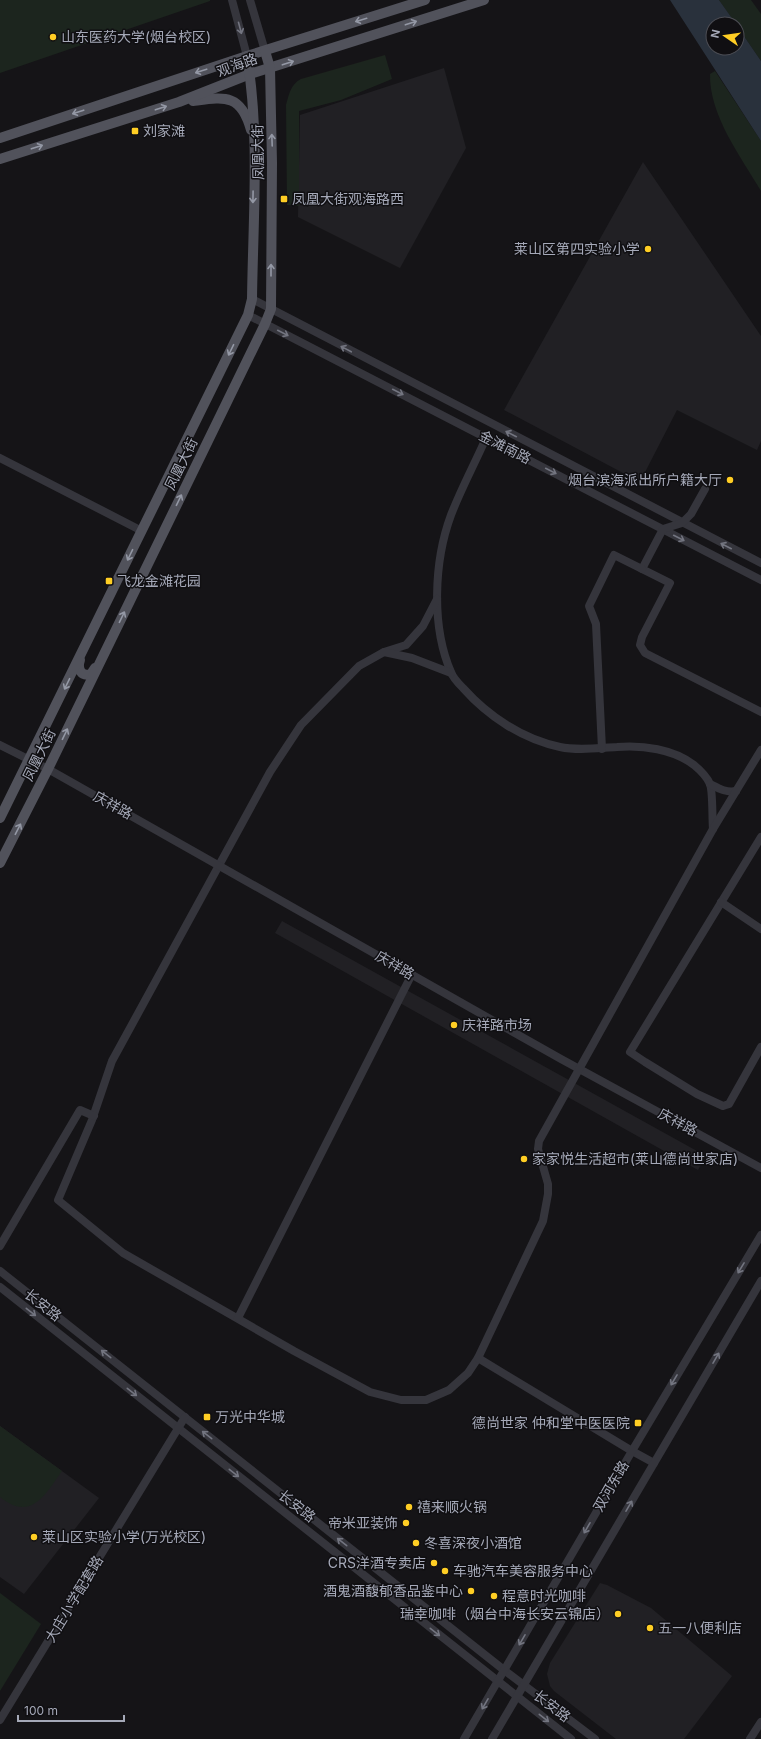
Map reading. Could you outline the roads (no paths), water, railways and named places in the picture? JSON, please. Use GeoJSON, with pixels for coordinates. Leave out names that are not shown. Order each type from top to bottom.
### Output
{"type":"FeatureCollection","features":[{"type":"Feature","properties":{"kind":"main road","name":"观海路"},"geometry":{"type":"LineString","coordinates":[[0,138],[247,56],[425,0]]}},
{"type":"Feature","properties":{"kind":"main road","name":"观海路"},"geometry":{"type":"LineString","coordinates":[[0,159],[179,102],[250,74],[484,0]]}},
{"type":"Feature","properties":{"kind":"main road","name":"凤凰大街"},"geometry":{"type":"LineString","coordinates":[[0,863],[103,657],[271,309],[272,163],[270,68],[265,51]]}},
{"type":"Feature","properties":{"kind":"main road","name":"凤凰大街"},"geometry":{"type":"LineString","coordinates":[[0,818],[248,315],[252,299],[254,138],[253,102],[247,56]]}},
{"type":"Feature","properties":{"kind":"main road"},"geometry":{"type":"LineString","coordinates":[[179,102],[222,97],[233,101],[243,110],[254,138]]}},
{"type":"Feature","properties":{"kind":"main road"},"geometry":{"type":"LineString","coordinates":[[223,366],[218,387],[224,392],[228,392],[231,389],[241,373]]}},
{"type":"Feature","properties":{"kind":"main road"},"geometry":{"type":"LineString","coordinates":[[84,648],[79,664],[80,671],[83,674],[91,674],[103,657]]}},
{"type":"Feature","properties":{"kind":"street"},"geometry":{"type":"LineString","coordinates":[[232,0],[247,56]]}},
{"type":"Feature","properties":{"kind":"street"},"geometry":{"type":"LineString","coordinates":[[250,0],[265,51]]}},
{"type":"Feature","properties":{"kind":"street","name":"金滩南路"},"geometry":{"type":"LineString","coordinates":[[252,299],[761,564]]}},
{"type":"Feature","properties":{"kind":"street","name":"金滩南路"},"geometry":{"type":"LineString","coordinates":[[248,315],[761,580]]}},
{"type":"Feature","properties":{"kind":"street"},"geometry":{"type":"LineString","coordinates":[[354,369],[360,356]]}},
{"type":"Feature","properties":{"kind":"street"},"geometry":{"type":"LineString","coordinates":[[486,438],[451,515],[441,555],[438,598],[440,636],[451,673],[473,699],[486,711],[497,720],[528,736],[561,747],[602,749],[617,746],[662,749],[684,759],[695,766],[705,776],[710,784],[713,829]]}},
{"type":"Feature","properties":{"kind":"street"},"geometry":{"type":"LineString","coordinates":[[0,458],[142,531]]}},
{"type":"Feature","properties":{"kind":"street"},"geometry":{"type":"LineString","coordinates":[[642,569],[663,530],[682,523],[691,514],[705,489]]}},
{"type":"Feature","properties":{"kind":"street"},"geometry":{"type":"LineString","coordinates":[[602,749],[596,624],[589,606],[614,555],[670,584],[642,637],[640,644],[642,649],[717,691],[761,712]]}},
{"type":"Feature","properties":{"kind":"street"},"geometry":{"type":"LineString","coordinates":[[438,598],[423,626],[406,645],[384,652],[359,666],[301,725],[270,772],[112,1061],[94,1116],[58,1200],[123,1253],[370,1392],[401,1400],[426,1400],[449,1390],[468,1373],[478,1358],[543,1221],[548,1194],[548,1184],[538,1149],[539,1141],[713,829],[761,750]]}},
{"type":"Feature","properties":{"kind":"street"},"geometry":{"type":"LineString","coordinates":[[384,652],[412,658],[451,673]]}},
{"type":"Feature","properties":{"kind":"street","name":"庆祥路"},"geometry":{"type":"LineString","coordinates":[[0,745],[48,769],[579,1069],[761,1168]]}},
{"type":"Feature","properties":{"kind":"street"},"geometry":{"type":"LineString","coordinates":[[710,784],[722,790],[731,792],[736,791]]}},
{"type":"Feature","properties":{"kind":"street"},"geometry":{"type":"LineString","coordinates":[[761,837],[630,1052],[697,1094],[723,1106],[729,1104],[761,1047]]}},
{"type":"Feature","properties":{"kind":"street"},"geometry":{"type":"LineString","coordinates":[[753,850],[761,855]]}},
{"type":"Feature","properties":{"kind":"street"},"geometry":{"type":"LineString","coordinates":[[721,902],[761,929]]}},
{"type":"Feature","properties":{"kind":"street"},"geometry":{"type":"LineString","coordinates":[[238,1318],[412,974]]}},
{"type":"Feature","properties":{"kind":"street"},"geometry":{"type":"LineString","coordinates":[[0,1246],[80,1110],[94,1116]]}},
{"type":"Feature","properties":{"kind":"street","name":"双河东路"},"geometry":{"type":"LineString","coordinates":[[464,1739],[761,1234]]}},
{"type":"Feature","properties":{"kind":"street","name":"长安路"},"geometry":{"type":"LineString","coordinates":[[0,1271],[524,1686],[595,1739]]}},
{"type":"Feature","properties":{"kind":"street","name":"双河东路"},"geometry":{"type":"LineString","coordinates":[[492,1739],[761,1281]]}},
{"type":"Feature","properties":{"kind":"street","name":"长安路"},"geometry":{"type":"LineString","coordinates":[[0,1289],[572,1739]]}},
{"type":"Feature","properties":{"kind":"street"},"geometry":{"type":"LineString","coordinates":[[478,1358],[654,1463]]}},
{"type":"Feature","properties":{"kind":"street","name":"大庄小学配套路"},"geometry":{"type":"LineString","coordinates":[[0,1720],[185,1418]]}},
{"type":"Feature","properties":{"kind":"street"},"geometry":{"type":"LineString","coordinates":[[750,1739],[761,1722]]}},
{"type":"Feature","properties":{"kind":"water"},"geometry":{"type":"Polygon","coordinates":[[[670,0],[719,0],[730,16],[705,16],[705,54],[670,0]]]}},
{"type":"Feature","properties":{"kind":"water"},"geometry":{"type":"Polygon","coordinates":[[[745,38],[761,61],[761,141],[706,56],[745,56],[745,38]]]}},
{"type":"Feature","properties":{"kind":"place","name":"山东医药大学(烟台校区)"},"geometry":{"type":"Point","coordinates":[53,37]}},
{"type":"Feature","properties":{"kind":"place","name":"刘家滩"},"geometry":{"type":"Point","coordinates":[135,131]}},
{"type":"Feature","properties":{"kind":"place","name":"凤凰大街观海路西"},"geometry":{"type":"Point","coordinates":[284,199]}},
{"type":"Feature","properties":{"kind":"place","name":"莱山区第四实验小学"},"geometry":{"type":"Point","coordinates":[648,249]}},
{"type":"Feature","properties":{"kind":"place","name":"烟台滨海派出所户籍大厅"},"geometry":{"type":"Point","coordinates":[730,480]}},
{"type":"Feature","properties":{"kind":"place","name":"飞龙金滩花园"},"geometry":{"type":"Point","coordinates":[109,581]}},
{"type":"Feature","properties":{"kind":"place","name":"庆祥路市场"},"geometry":{"type":"Point","coordinates":[454,1025]}},
{"type":"Feature","properties":{"kind":"place","name":"家家悦生活超市(莱山德尚世家店)"},"geometry":{"type":"Point","coordinates":[524,1159]}},
{"type":"Feature","properties":{"kind":"place","name":"万光中华城"},"geometry":{"type":"Point","coordinates":[207,1417]}},
{"type":"Feature","properties":{"kind":"place","name":"德尚世家 仲和堂中医医院"},"geometry":{"type":"Point","coordinates":[638,1423]}},
{"type":"Feature","properties":{"kind":"place","name":"禧来顺火锅"},"geometry":{"type":"Point","coordinates":[409,1507]}},
{"type":"Feature","properties":{"kind":"place","name":"帝米亚装饰"},"geometry":{"type":"Point","coordinates":[406,1523]}},
{"type":"Feature","properties":{"kind":"place","name":"莱山区实验小学(万光校区)"},"geometry":{"type":"Point","coordinates":[34,1537]}},
{"type":"Feature","properties":{"kind":"place","name":"冬喜深夜小酒馆"},"geometry":{"type":"Point","coordinates":[416,1543]}},
{"type":"Feature","properties":{"kind":"place","name":"CRS洋酒专卖店"},"geometry":{"type":"Point","coordinates":[434,1563]}},
{"type":"Feature","properties":{"kind":"place","name":"车驰汽车美容服务中心"},"geometry":{"type":"Point","coordinates":[445,1571]}},
{"type":"Feature","properties":{"kind":"place","name":"酒鬼酒馥郁香品鉴中心"},"geometry":{"type":"Point","coordinates":[471,1591]}},
{"type":"Feature","properties":{"kind":"place","name":"程意时光咖啡"},"geometry":{"type":"Point","coordinates":[494,1596]}},
{"type":"Feature","properties":{"kind":"place","name":"瑞幸咖啡（烟台中海长安云锦店）"},"geometry":{"type":"Point","coordinates":[618,1614]}},
{"type":"Feature","properties":{"kind":"place","name":"五一八便利店"},"geometry":{"type":"Point","coordinates":[650,1628]}}]}
